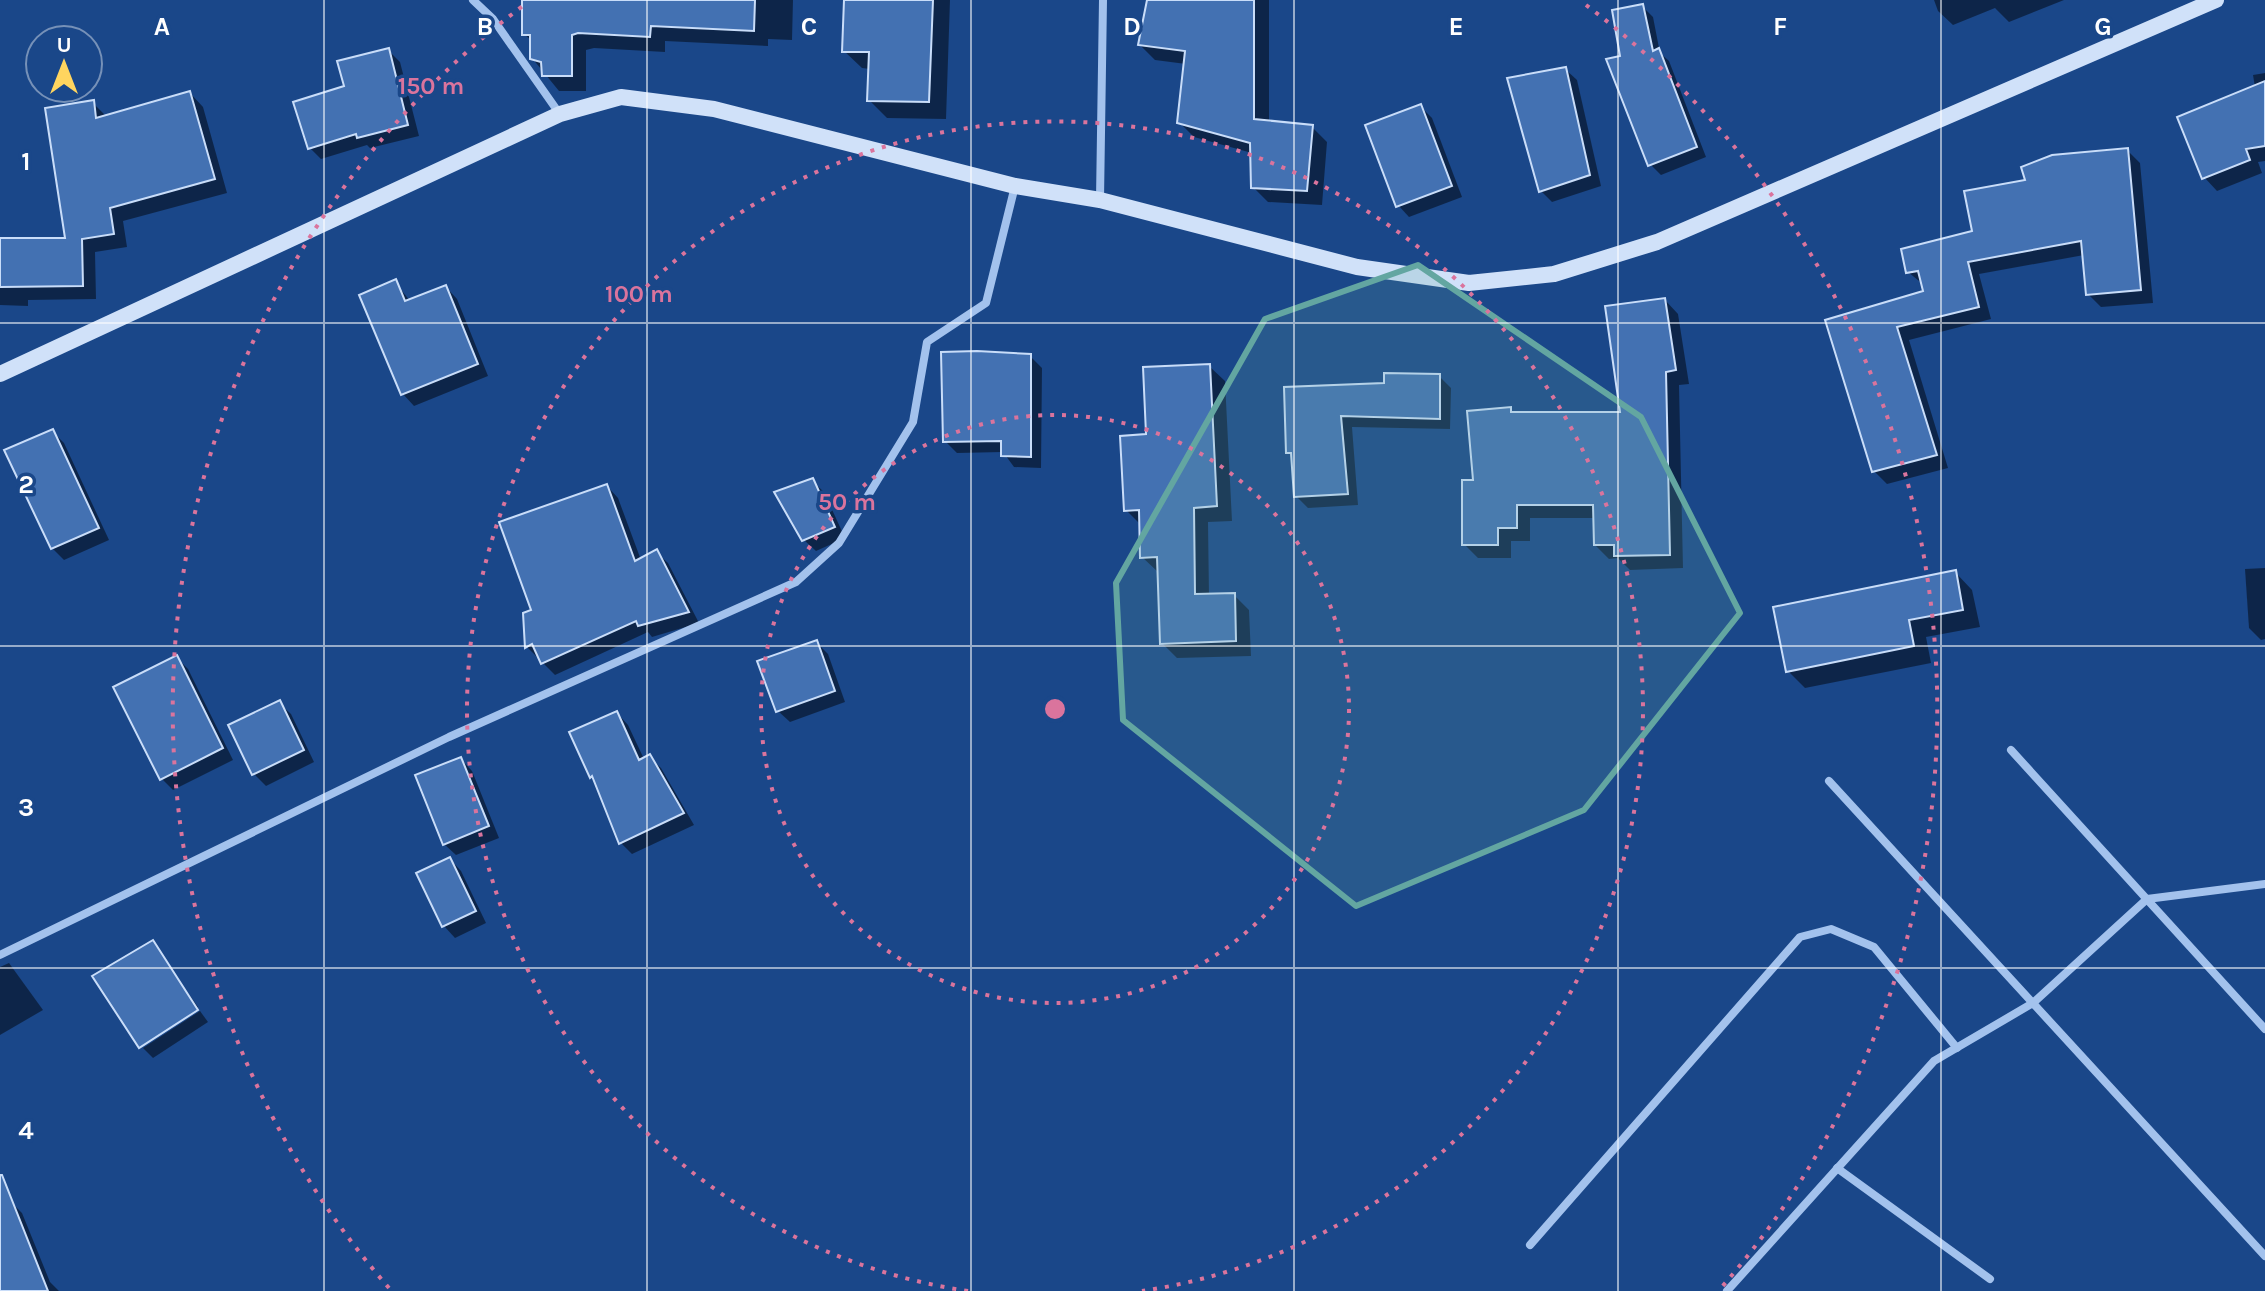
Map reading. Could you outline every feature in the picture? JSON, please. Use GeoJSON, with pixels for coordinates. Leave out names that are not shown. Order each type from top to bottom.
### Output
{"type":"FeatureCollection","features":[{"type":"Feature","properties":{"kind":"street"},"geometry":{"type":"LineString","coordinates":[[473,0],[493,19],[560,114]]}},
{"type":"Feature","properties":{"kind":"street"},"geometry":{"type":"LineString","coordinates":[[1100,200],[1103,0]]}},
{"type":"Feature","properties":{"kind":"street"},"geometry":{"type":"LineString","coordinates":[[0,374],[560,114],[621,97],[714,109],[1015,186],[1100,200],[1357,267],[1469,283],[1554,274],[1657,242],[2216,0]]}},
{"type":"Feature","properties":{"kind":"street"},"geometry":{"type":"LineString","coordinates":[[0,955],[449,737],[796,582],[839,543],[913,422],[927,342],[986,303],[1015,186]]}},
{"type":"Feature","properties":{"kind":"street"},"geometry":{"type":"LineString","coordinates":[[2011,750],[2265,1029]]}},
{"type":"Feature","properties":{"kind":"street"},"geometry":{"type":"LineString","coordinates":[[1829,781],[2265,1256]]}},
{"type":"Feature","properties":{"kind":"street"},"geometry":{"type":"LineString","coordinates":[[1727,1291],[1934,1061],[2033,1003],[2147,899],[2265,884]]}},
{"type":"Feature","properties":{"kind":"street"},"geometry":{"type":"LineString","coordinates":[[1530,1245],[1800,937],[1831,929],[1874,947],[1957,1048]]}},
{"type":"Feature","properties":{"kind":"street"},"geometry":{"type":"LineString","coordinates":[[1837,1168],[1990,1279]]}},
{"type":"Feature","properties":{"kind":"highlighted area"},"geometry":{"type":"Polygon","coordinates":[[[1418,265],[1641,417],[1740,613],[1584,810],[1356,906],[1123,720],[1116,583],[1265,319],[1418,265]]]}},
{"type":"Feature","properties":{"kind":"building"},"geometry":{"type":"Polygon","coordinates":[[[522,0],[755,0],[754,31],[651,26],[650,37],[578,33],[572,35],[572,76],[542,76],[541,62],[530,59],[530,35],[522,35],[522,0]]]}},
{"type":"Feature","properties":{"kind":"building"},"geometry":{"type":"Polygon","coordinates":[[[844,0],[933,0],[929,102],[867,101],[869,52],[842,52],[844,0]]]}},
{"type":"Feature","properties":{"kind":"building"},"geometry":{"type":"Polygon","coordinates":[[[1147,0],[1254,0],[1254,119],[1313,125],[1307,191],[1251,188],[1250,143],[1177,123],[1185,51],[1138,45],[1147,0]]]}},
{"type":"Feature","properties":{"kind":"building"},"geometry":{"type":"Polygon","coordinates":[[[1643,4],[1653,51],[1659,48],[1697,147],[1648,166],[1606,59],[1620,56],[1612,10],[1643,4]]]}},
{"type":"Feature","properties":{"kind":"building"},"geometry":{"type":"Polygon","coordinates":[[[389,48],[408,125],[357,138],[356,134],[308,149],[293,102],[344,86],[337,61],[389,48]]]}},
{"type":"Feature","properties":{"kind":"building"},"geometry":{"type":"Polygon","coordinates":[[[1566,67],[1590,175],[1539,192],[1507,78],[1566,67]]]}},
{"type":"Feature","properties":{"kind":"building"},"geometry":{"type":"Polygon","coordinates":[[[2265,81],[2265,146],[2246,149],[2250,160],[2202,179],[2177,117],[2265,81]]]}},
{"type":"Feature","properties":{"kind":"building"},"geometry":{"type":"Polygon","coordinates":[[[190,91],[215,179],[110,208],[114,234],[82,239],[83,286],[0,287],[0,238],[65,238],[45,108],[94,104],[96,118],[190,91]]]}},
{"type":"Feature","properties":{"kind":"building"},"geometry":{"type":"Polygon","coordinates":[[[1421,104],[1452,186],[1396,207],[1365,125],[1421,104]]]}},
{"type":"Feature","properties":{"kind":"building"},"geometry":{"type":"Polygon","coordinates":[[[2128,148],[2141,290],[2086,295],[2081,241],[1968,262],[1979,307],[1897,327],[1937,455],[1872,472],[1825,320],[1923,291],[1918,271],[1906,273],[1901,249],[1972,231],[1964,191],[2025,180],[2021,167],[2052,155],[2128,148]]]}},
{"type":"Feature","properties":{"kind":"building"},"geometry":{"type":"Polygon","coordinates":[[[396,279],[405,301],[446,285],[478,364],[401,395],[359,295],[396,279]]]}},
{"type":"Feature","properties":{"kind":"building"},"geometry":{"type":"Polygon","coordinates":[[[1665,298],[1676,370],[1666,372],[1670,555],[1614,556],[1614,545],[1594,545],[1593,505],[1517,505],[1517,528],[1498,528],[1498,545],[1462,545],[1462,480],[1473,480],[1467,411],[1511,407],[1511,412],[1620,412],[1605,306],[1665,298]]]}},
{"type":"Feature","properties":{"kind":"building"},"geometry":{"type":"Polygon","coordinates":[[[941,352],[1031,354],[1031,457],[1001,456],[1001,441],[943,442],[941,352]]]}},
{"type":"Feature","properties":{"kind":"building"},"geometry":{"type":"Polygon","coordinates":[[[1210,364],[1217,506],[1194,508],[1195,594],[1235,593],[1236,641],[1160,644],[1157,557],[1140,558],[1139,510],[1124,511],[1120,436],[1146,434],[1143,367],[1210,364]]]}},
{"type":"Feature","properties":{"kind":"building"},"geometry":{"type":"Polygon","coordinates":[[[1384,373],[1440,374],[1440,419],[1341,416],[1348,494],[1294,497],[1291,453],[1286,453],[1284,387],[1384,383],[1384,373]]]}},
{"type":"Feature","properties":{"kind":"building"},"geometry":{"type":"Polygon","coordinates":[[[53,429],[99,528],[51,549],[4,450],[53,429]]]}},
{"type":"Feature","properties":{"kind":"building"},"geometry":{"type":"Polygon","coordinates":[[[813,478],[835,527],[802,541],[774,492],[813,478]]]}},
{"type":"Feature","properties":{"kind":"building"},"geometry":{"type":"Polygon","coordinates":[[[607,484],[635,561],[657,549],[689,612],[638,626],[636,621],[541,664],[532,644],[525,648],[523,613],[531,610],[499,522],[607,484]]]}},
{"type":"Feature","properties":{"kind":"building"},"geometry":{"type":"Polygon","coordinates":[[[1956,570],[1963,610],[1909,620],[1914,646],[1786,672],[1773,607],[1956,570]]]}},
{"type":"Feature","properties":{"kind":"building"},"geometry":{"type":"Polygon","coordinates":[[[817,640],[835,691],[776,712],[757,661],[817,640]]]}},
{"type":"Feature","properties":{"kind":"building"},"geometry":{"type":"Polygon","coordinates":[[[177,655],[223,748],[160,780],[113,687],[177,655]]]}},
{"type":"Feature","properties":{"kind":"building"},"geometry":{"type":"Polygon","coordinates":[[[280,700],[304,750],[252,775],[228,725],[280,700]]]}},
{"type":"Feature","properties":{"kind":"building"},"geometry":{"type":"Polygon","coordinates":[[[617,711],[639,760],[650,754],[684,813],[619,844],[592,776],[590,778],[569,732],[617,711]]]}},
{"type":"Feature","properties":{"kind":"building"},"geometry":{"type":"Polygon","coordinates":[[[461,757],[489,826],[443,845],[415,775],[461,757]]]}},
{"type":"Feature","properties":{"kind":"building"},"geometry":{"type":"Polygon","coordinates":[[[450,857],[476,911],[442,927],[416,873],[450,857]]]}},
{"type":"Feature","properties":{"kind":"building"},"geometry":{"type":"Polygon","coordinates":[[[153,940],[198,1010],[139,1048],[92,976],[153,940]]]}},
{"type":"Feature","properties":{"kind":"building"},"geometry":{"type":"Polygon","coordinates":[[[2,1175],[48,1291],[0,1291],[2,1175]]]}}]}
